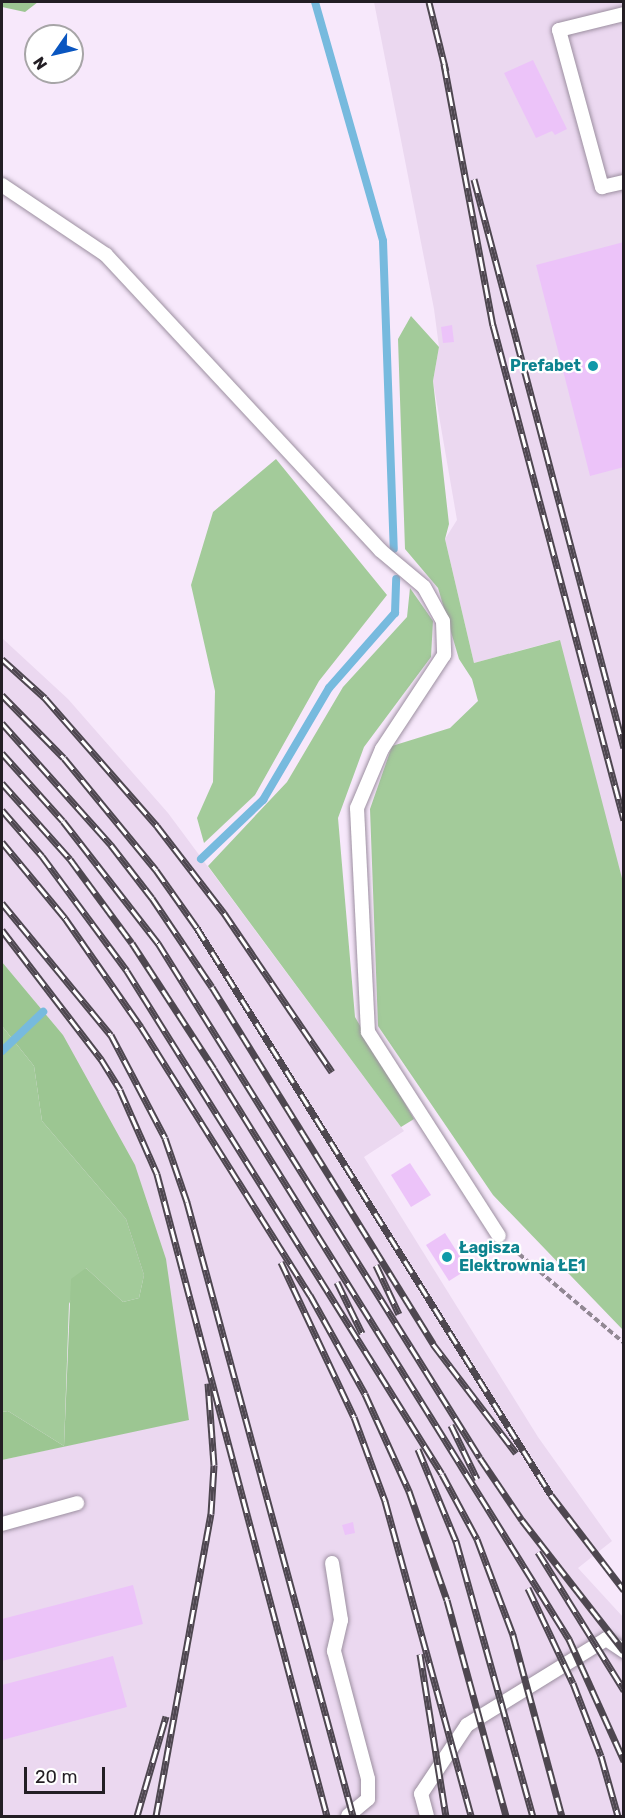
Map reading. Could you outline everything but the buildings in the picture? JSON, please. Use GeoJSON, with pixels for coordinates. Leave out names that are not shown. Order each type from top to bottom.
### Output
{"type":"FeatureCollection","features":[{"type":"Feature","properties":{"kind":"lane"},"geometry":{"type":"LineString","coordinates":[[624,14],[559,30],[602,187],[624,182]]}},
{"type":"Feature","properties":{"kind":"lane"},"geometry":{"type":"LineString","coordinates":[[2,185],[106,255],[380,550],[424,588],[444,621],[444,655],[382,749],[357,808],[368,1032],[499,1236]]}},
{"type":"Feature","properties":{"kind":"lane"},"geometry":{"type":"LineString","coordinates":[[2,1524],[77,1503]]}},
{"type":"Feature","properties":{"kind":"lane"},"geometry":{"type":"LineString","coordinates":[[332,1563],[341,1620],[334,1651],[368,1779],[368,1799],[348,1816]]}},
{"type":"Feature","properties":{"kind":"lane"},"geometry":{"type":"LineString","coordinates":[[427,1816],[421,1794],[467,1725],[606,1639],[624,1651]]}},
{"type":"Feature","properties":{"kind":"path"},"geometry":{"type":"LineString","coordinates":[[499,1236],[624,1343]]}},
{"type":"Feature","properties":{"kind":"shaded area"},"geometry":{"type":"Polygon","coordinates":[[[374,2],[623,2],[623,884],[559,640],[474,663],[445,539],[457,520],[433,381],[439,347],[434,309],[374,2]]]}},
{"type":"Feature","properties":{"kind":"shaded area"},"geometry":{"type":"Polygon","coordinates":[[[2,638],[68,699],[168,813],[404,1131],[364,1157],[538,1437],[612,1541],[578,1568],[623,1617],[623,1816],[2,1816],[2,1460],[189,1419],[63,1035],[2,962],[2,638]]]}},
{"type":"Feature","properties":{"kind":"green space"},"geometry":{"type":"Polygon","coordinates":[[[2,2],[38,2],[25,12],[2,7],[2,2]]]}},
{"type":"Feature","properties":{"kind":"green space"},"geometry":{"type":"Polygon","coordinates":[[[411,316],[439,347],[433,381],[449,524],[445,539],[474,663],[560,640],[623,882],[623,1330],[493,1195],[378,1026],[370,809],[392,746],[450,728],[478,701],[472,679],[459,659],[438,588],[405,549],[398,339],[411,316]]]}},
{"type":"Feature","properties":{"kind":"green space"},"geometry":{"type":"Polygon","coordinates":[[[276,459],[387,595],[319,681],[255,795],[204,843],[197,818],[213,782],[215,691],[191,585],[213,512],[276,459]]]}},
{"type":"Feature","properties":{"kind":"green space"},"geometry":{"type":"Polygon","coordinates":[[[410,588],[433,621],[431,657],[364,747],[338,818],[355,1017],[414,1119],[401,1127],[208,866],[287,782],[343,687],[407,617],[410,588]]]}},
{"type":"Feature","properties":{"kind":"green space"},"geometry":{"type":"Polygon","coordinates":[[[2,962],[63,1035],[135,1165],[166,1259],[189,1420],[2,1460],[2,1412],[8,1411],[64,1446],[71,1279],[86,1268],[123,1302],[139,1298],[144,1275],[126,1219],[42,1121],[34,1066],[2,1026],[2,962]]]}},
{"type":"Feature","properties":{"kind":"green space"},"geometry":{"type":"Polygon","coordinates":[[[2,1026],[34,1066],[42,1121],[126,1219],[144,1275],[139,1298],[123,1302],[86,1268],[69,1304],[64,1446],[8,1411],[2,1412],[2,1026]]]}},
{"type":"Feature","properties":{"kind":"waterway"},"geometry":{"type":"LineString","coordinates":[[315,2],[383,241],[394,549]]}},
{"type":"Feature","properties":{"kind":"waterway"},"geometry":{"type":"LineString","coordinates":[[201,859],[263,800],[329,688],[395,613],[396,579]]}},
{"type":"Feature","properties":{"kind":"waterway"},"geometry":{"type":"LineString","coordinates":[[2,1051],[43,1012]]}},
{"type":"Feature","properties":{"kind":"railway"},"geometry":{"type":"LineString","coordinates":[[429,2],[446,71]]}},
{"type":"Feature","properties":{"kind":"railway"},"geometry":{"type":"LineString","coordinates":[[444,64],[493,325],[624,820]]}},
{"type":"Feature","properties":{"kind":"railway"},"geometry":{"type":"LineString","coordinates":[[474,179],[624,748]]}},
{"type":"Feature","properties":{"kind":"railway"},"geometry":{"type":"LineString","coordinates":[[2,659],[45,698],[157,826],[224,913],[332,1072]]}},
{"type":"Feature","properties":{"kind":"railway"},"geometry":{"type":"LineString","coordinates":[[2,695],[64,758],[156,870],[197,928],[551,1495],[624,1590]]}},
{"type":"Feature","properties":{"kind":"railway"},"geometry":{"type":"LineString","coordinates":[[2,723],[111,845],[152,898],[212,987],[433,1344],[516,1453]]}},
{"type":"Feature","properties":{"kind":"railway"},"geometry":{"type":"LineString","coordinates":[[2,753],[63,821],[158,943],[480,1458],[522,1520],[624,1651]]}},
{"type":"Feature","properties":{"kind":"railway"},"geometry":{"type":"LineString","coordinates":[[2,783],[70,859],[132,943],[214,1069],[569,1639],[624,1761]]}},
{"type":"Feature","properties":{"kind":"railway"},"geometry":{"type":"LineString","coordinates":[[2,810],[42,856],[127,971],[442,1474],[477,1539],[513,1635],[562,1816]]}},
{"type":"Feature","properties":{"kind":"railway"},"geometry":{"type":"LineString","coordinates":[[2,842],[65,918],[141,1027],[310,1295],[365,1394],[409,1491],[447,1600],[506,1816]]}},
{"type":"Feature","properties":{"kind":"railway"},"geometry":{"type":"LineString","coordinates":[[2,903],[111,1035],[165,1138],[187,1202],[353,1816]]}},
{"type":"Feature","properties":{"kind":"railway"},"geometry":{"type":"LineString","coordinates":[[2,930],[101,1059],[120,1090],[157,1174],[327,1816]]}},
{"type":"Feature","properties":{"kind":"railway"},"geometry":{"type":"LineString","coordinates":[[281,1262],[354,1417],[385,1501],[471,1816]]}},
{"type":"Feature","properties":{"kind":"railway"},"geometry":{"type":"LineString","coordinates":[[376,1265],[399,1314]]}},
{"type":"Feature","properties":{"kind":"railway"},"geometry":{"type":"LineString","coordinates":[[337,1282],[362,1333]]}},
{"type":"Feature","properties":{"kind":"railway"},"geometry":{"type":"LineString","coordinates":[[156,1816],[211,1514],[214,1465],[208,1383]]}},
{"type":"Feature","properties":{"kind":"railway"},"geometry":{"type":"LineString","coordinates":[[451,1425],[477,1479]]}},
{"type":"Feature","properties":{"kind":"railway"},"geometry":{"type":"LineString","coordinates":[[418,1449],[456,1541],[533,1816]]}},
{"type":"Feature","properties":{"kind":"railway"},"geometry":{"type":"LineString","coordinates":[[538,1552],[624,1690]]}},
{"type":"Feature","properties":{"kind":"railway"},"geometry":{"type":"LineString","coordinates":[[528,1588],[573,1683],[601,1756],[618,1816]]}},
{"type":"Feature","properties":{"kind":"railway"},"geometry":{"type":"LineString","coordinates":[[420,1654],[446,1816]]}},
{"type":"Feature","properties":{"kind":"railway"},"geometry":{"type":"LineString","coordinates":[[137,1816],[166,1716]]}},
{"type":"Feature","properties":{"kind":"place","name":"Prefabet"},"geometry":{"type":"Point","coordinates":[593,366]}},
{"type":"Feature","properties":{"kind":"place","name":"Łagisza Elektrownia ŁE1"},"geometry":{"type":"Point","coordinates":[447,1257]}}]}
